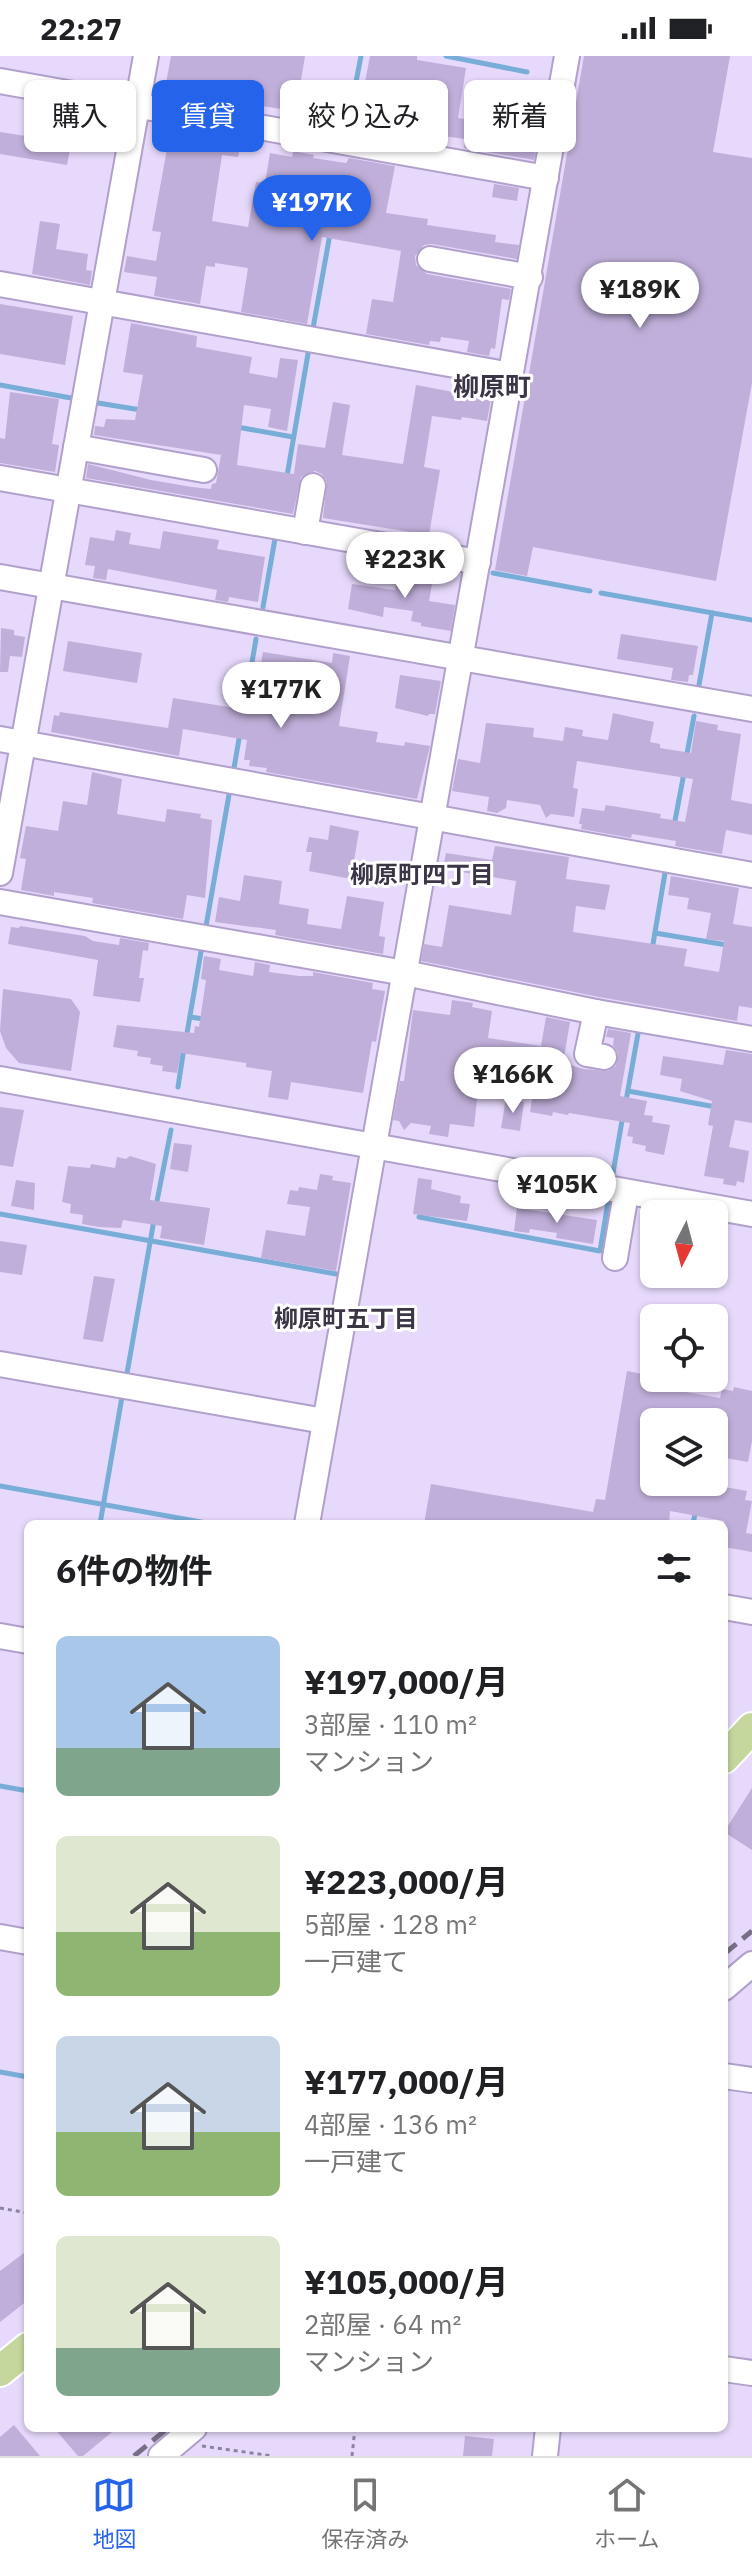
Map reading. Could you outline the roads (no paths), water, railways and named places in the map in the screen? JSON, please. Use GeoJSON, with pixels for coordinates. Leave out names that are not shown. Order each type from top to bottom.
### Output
{"type":"FeatureCollection","features":[{"type":"Feature","properties":{"kind":"main road"},"geometry":{"type":"LineString","coordinates":[[728,1754],[752,1728]]}},
{"type":"Feature","properties":{"kind":"main road"},"geometry":{"type":"LineString","coordinates":[[0,2371],[24,2351]]}},
{"type":"Feature","properties":{"kind":"street"},"geometry":{"type":"LineString","coordinates":[[0,873],[12,741],[51,587],[146,56]]}},
{"type":"Feature","properties":{"kind":"street"},"geometry":{"type":"LineString","coordinates":[[308,1520],[371,1146],[462,659],[567,56]]}},
{"type":"Feature","properties":{"kind":"street"},"geometry":{"type":"LineString","coordinates":[[0,81],[546,178]]}},
{"type":"Feature","properties":{"kind":"street"},"geometry":{"type":"LineString","coordinates":[[430,259],[530,277]]}},
{"type":"Feature","properties":{"kind":"street"},"geometry":{"type":"LineString","coordinates":[[0,284],[511,375]]}},
{"type":"Feature","properties":{"kind":"street"},"geometry":{"type":"LineString","coordinates":[[76,447],[204,470]]}},
{"type":"Feature","properties":{"kind":"street"},"geometry":{"type":"LineString","coordinates":[[0,478],[478,562]]}},
{"type":"Feature","properties":{"kind":"street"},"geometry":{"type":"LineString","coordinates":[[305,532],[313,486]]}},
{"type":"Feature","properties":{"kind":"street"},"geometry":{"type":"LineString","coordinates":[[0,577],[752,709]]}},
{"type":"Feature","properties":{"kind":"street"},"geometry":{"type":"LineString","coordinates":[[12,741],[752,875]]}},
{"type":"Feature","properties":{"kind":"street"},"geometry":{"type":"LineString","coordinates":[[0,902],[405,973],[596,1012],[752,1039]]}},
{"type":"Feature","properties":{"kind":"street"},"geometry":{"type":"LineString","coordinates":[[596,1012],[587,1054],[604,1057]]}},
{"type":"Feature","properties":{"kind":"street"},"geometry":{"type":"LineString","coordinates":[[0,1079],[752,1214]]}},
{"type":"Feature","properties":{"kind":"street"},"geometry":{"type":"LineString","coordinates":[[615,1258],[626,1193]]}},
{"type":"Feature","properties":{"kind":"street"},"geometry":{"type":"LineString","coordinates":[[0,1364],[324,1421]]}},
{"type":"Feature","properties":{"kind":"street"},"geometry":{"type":"LineString","coordinates":[[728,1608],[752,1612]]}},
{"type":"Feature","properties":{"kind":"street"},"geometry":{"type":"LineString","coordinates":[[0,1636],[24,1640]]}},
{"type":"Feature","properties":{"kind":"street"},"geometry":{"type":"LineString","coordinates":[[0,1937],[24,1941]]}},
{"type":"Feature","properties":{"kind":"street"},"geometry":{"type":"LineString","coordinates":[[728,1985],[752,1964]]}},
{"type":"Feature","properties":{"kind":"street"},"geometry":{"type":"LineString","coordinates":[[728,2077],[752,2080]]}},
{"type":"Feature","properties":{"kind":"street"},"geometry":{"type":"LineString","coordinates":[[728,2370],[752,2373]]}},
{"type":"Feature","properties":{"kind":"street"},"geometry":{"type":"LineString","coordinates":[[161,2456],[189,2432]]}},
{"type":"Feature","properties":{"kind":"street"},"geometry":{"type":"LineString","coordinates":[[545,2456],[548,2432]]}},
{"type":"Feature","properties":{"kind":"waterway"},"geometry":{"type":"LineString","coordinates":[[356,80],[361,56]]}},
{"type":"Feature","properties":{"kind":"waterway"},"geometry":{"type":"LineString","coordinates":[[446,56],[527,72]]}},
{"type":"Feature","properties":{"kind":"waterway"},"geometry":{"type":"LineString","coordinates":[[331,224],[339,179]]}},
{"type":"Feature","properties":{"kind":"waterway"},"geometry":{"type":"LineString","coordinates":[[312,334],[330,234]]}},
{"type":"Feature","properties":{"kind":"waterway"},"geometry":{"type":"LineString","coordinates":[[287,476],[309,348]]}},
{"type":"Feature","properties":{"kind":"waterway"},"geometry":{"type":"LineString","coordinates":[[0,385],[71,398]]}},
{"type":"Feature","properties":{"kind":"waterway"},"geometry":{"type":"LineString","coordinates":[[98,403],[141,410]]}},
{"type":"Feature","properties":{"kind":"waterway"},"geometry":{"type":"LineString","coordinates":[[237,427],[293,437]]}},
{"type":"Feature","properties":{"kind":"waterway"},"geometry":{"type":"LineString","coordinates":[[263,607],[276,533]]}},
{"type":"Feature","properties":{"kind":"waterway"},"geometry":{"type":"LineString","coordinates":[[493,573],[590,591]]}},
{"type":"Feature","properties":{"kind":"waterway"},"geometry":{"type":"LineString","coordinates":[[601,593],[752,620]]}},
{"type":"Feature","properties":{"kind":"waterway"},"geometry":{"type":"LineString","coordinates":[[699,685],[712,613]]}},
{"type":"Feature","properties":{"kind":"waterway"},"geometry":{"type":"LineString","coordinates":[[243,715],[256,639]]}},
{"type":"Feature","properties":{"kind":"waterway"},"geometry":{"type":"LineString","coordinates":[[686,759],[694,716]]}},
{"type":"Feature","properties":{"kind":"waterway"},"geometry":{"type":"LineString","coordinates":[[233,774],[240,733]]}},
{"type":"Feature","properties":{"kind":"waterway"},"geometry":{"type":"LineString","coordinates":[[674,826],[684,773]]}},
{"type":"Feature","properties":{"kind":"waterway"},"geometry":{"type":"LineString","coordinates":[[205,932],[230,789]]}},
{"type":"Feature","properties":{"kind":"waterway"},"geometry":{"type":"LineString","coordinates":[[652,950],[666,867]]}},
{"type":"Feature","properties":{"kind":"waterway"},"geometry":{"type":"LineString","coordinates":[[655,933],[727,945]]}},
{"type":"Feature","properties":{"kind":"waterway"},"geometry":{"type":"LineString","coordinates":[[186,1039],[202,946]]}},
{"type":"Feature","properties":{"kind":"waterway"},"geometry":{"type":"LineString","coordinates":[[190,1017],[204,1019]]}},
{"type":"Feature","properties":{"kind":"waterway"},"geometry":{"type":"LineString","coordinates":[[626,1101],[639,1028]]}},
{"type":"Feature","properties":{"kind":"waterway"},"geometry":{"type":"LineString","coordinates":[[178,1087],[184,1048]]}},
{"type":"Feature","properties":{"kind":"waterway"},"geometry":{"type":"LineString","coordinates":[[628,1091],[716,1107]]}},
{"type":"Feature","properties":{"kind":"waterway"},"geometry":{"type":"LineString","coordinates":[[613,1173],[623,1115]]}},
{"type":"Feature","properties":{"kind":"waterway"},"geometry":{"type":"LineString","coordinates":[[156,1206],[171,1130]]}},
{"type":"Feature","properties":{"kind":"waterway"},"geometry":{"type":"LineString","coordinates":[[419,1217],[600,1251],[608,1202]]}},
{"type":"Feature","properties":{"kind":"waterway"},"geometry":{"type":"LineString","coordinates":[[0,1214],[342,1275]]}},
{"type":"Feature","properties":{"kind":"waterway"},"geometry":{"type":"LineString","coordinates":[[126,1379],[154,1220]]}},
{"type":"Feature","properties":{"kind":"waterway"},"geometry":{"type":"LineString","coordinates":[[101,1520],[123,1391]]}},
{"type":"Feature","properties":{"kind":"waterway"},"geometry":{"type":"LineString","coordinates":[[0,1486],[190,1520]]}},
{"type":"Feature","properties":{"kind":"waterway"},"geometry":{"type":"LineString","coordinates":[[694,1520],[696,1509]]}},
{"type":"Feature","properties":{"kind":"waterway"},"geometry":{"type":"LineString","coordinates":[[0,1786],[24,1790]]}},
{"type":"Feature","properties":{"kind":"waterway"},"geometry":{"type":"LineString","coordinates":[[0,2072],[24,2076]]}},
{"type":"Feature","properties":{"kind":"railway"},"geometry":{"type":"LineString","coordinates":[[728,1951],[752,1931]]}},
{"type":"Feature","properties":{"kind":"railway"},"geometry":{"type":"LineString","coordinates":[[134,2456],[163,2432]]}},
{"type":"Feature","properties":{"kind":"district","name":"柳原町"},"geometry":{"type":"Point","coordinates":[492,386]}},
{"type":"Feature","properties":{"kind":"district","name":"柳原町四丁目"},"geometry":{"type":"Point","coordinates":[422,874]}},
{"type":"Feature","properties":{"kind":"district","name":"柳原町五丁目"},"geometry":{"type":"Point","coordinates":[346,1318]}}]}
